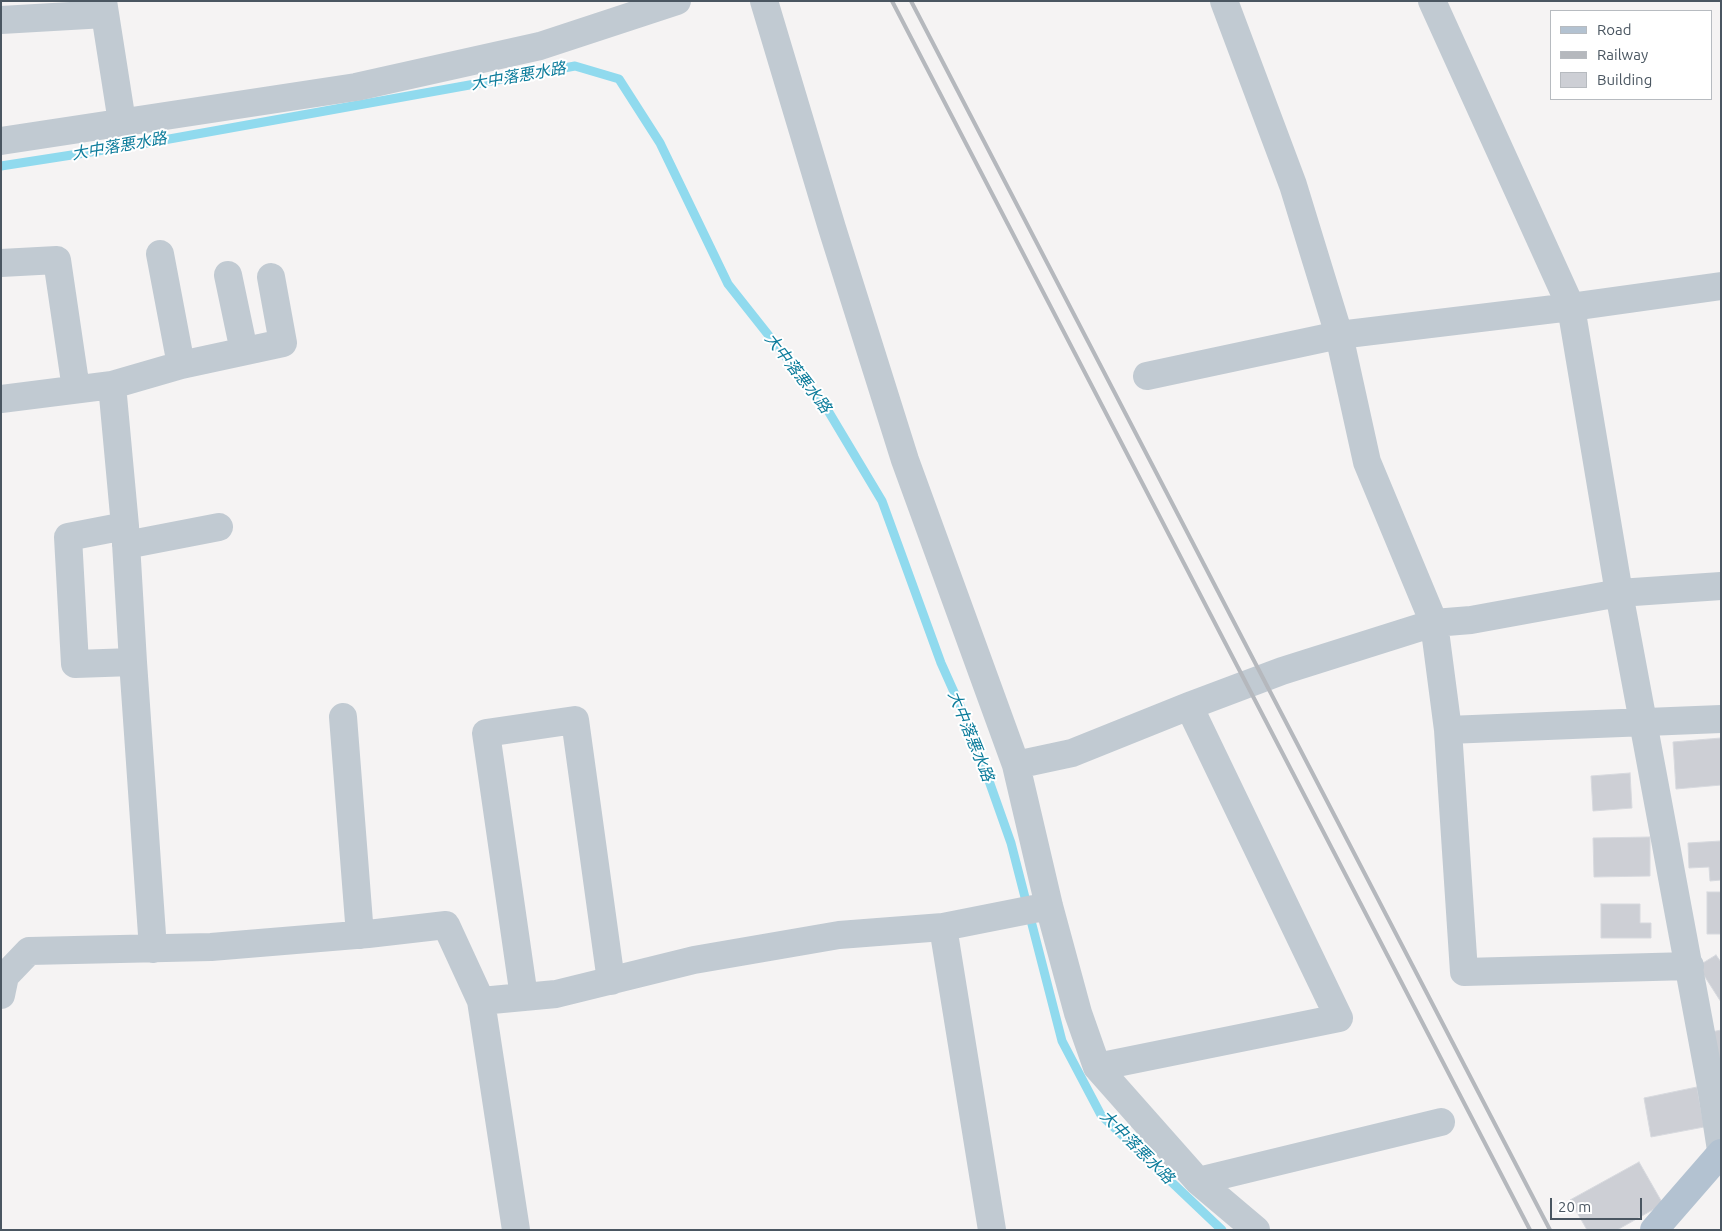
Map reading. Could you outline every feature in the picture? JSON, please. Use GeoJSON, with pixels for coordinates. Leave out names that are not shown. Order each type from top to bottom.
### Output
{"type":"FeatureCollection","features":[{"type":"Feature","properties":{"kind":"main road"},"geometry":{"type":"LineString","coordinates":[[1654,1230],[1721,1152]]}},
{"type":"Feature","properties":{"kind":"street"},"geometry":{"type":"LineString","coordinates":[[1,141],[356,87],[540,46],[677,1]]}},
{"type":"Feature","properties":{"kind":"street"},"geometry":{"type":"LineString","coordinates":[[764,1],[832,228],[905,460],[1016,765],[1047,906],[1078,1013],[1098,1067],[1198,1181],[1256,1230]]}},
{"type":"Feature","properties":{"kind":"street"},"geometry":{"type":"LineString","coordinates":[[1224,1],[1293,185],[1339,335],[1366,462],[1434,623],[1448,730],[1464,972],[1690,966]]}},
{"type":"Feature","properties":{"kind":"street"},"geometry":{"type":"LineString","coordinates":[[1432,1],[1571,307],[1619,593],[1690,966],[1721,1152]]}},
{"type":"Feature","properties":{"kind":"street"},"geometry":{"type":"LineString","coordinates":[[1,20],[104,8],[122,122]]}},
{"type":"Feature","properties":{"kind":"street"},"geometry":{"type":"LineString","coordinates":[[160,254],[181,365]]}},
{"type":"Feature","properties":{"kind":"street"},"geometry":{"type":"LineString","coordinates":[[1,263],[57,260],[76,389]]}},
{"type":"Feature","properties":{"kind":"street"},"geometry":{"type":"LineString","coordinates":[[228,275],[244,352]]}},
{"type":"Feature","properties":{"kind":"street"},"geometry":{"type":"LineString","coordinates":[[1,399],[112,385],[181,365],[283,343],[271,277]]}},
{"type":"Feature","properties":{"kind":"street"},"geometry":{"type":"LineString","coordinates":[[1147,376],[1339,335],[1571,307],[1721,286]]}},
{"type":"Feature","properties":{"kind":"street"},"geometry":{"type":"LineString","coordinates":[[112,385],[125,536],[153,949]]}},
{"type":"Feature","properties":{"kind":"street"},"geometry":{"type":"LineString","coordinates":[[133,662],[74,664],[68,537],[125,536],[219,527]]}},
{"type":"Feature","properties":{"kind":"street"},"geometry":{"type":"LineString","coordinates":[[1016,765],[1072,753],[1282,671],[1434,623],[1471,620],[1619,593],[1721,586]]}},
{"type":"Feature","properties":{"kind":"street"},"geometry":{"type":"LineString","coordinates":[[1098,1067],[1339,1018],[1189,706]]}},
{"type":"Feature","properties":{"kind":"street"},"geometry":{"type":"LineString","coordinates":[[343,717],[360,935]]}},
{"type":"Feature","properties":{"kind":"street"},"geometry":{"type":"LineString","coordinates":[[1448,730],[1721,719]]}},
{"type":"Feature","properties":{"kind":"street"},"geometry":{"type":"LineString","coordinates":[[524,997],[486,733],[575,720],[611,981]]}},
{"type":"Feature","properties":{"kind":"street"},"geometry":{"type":"LineString","coordinates":[[481,1001],[556,994],[694,960],[839,935],[942,927],[1047,906]]}},
{"type":"Feature","properties":{"kind":"street"},"geometry":{"type":"LineString","coordinates":[[1,995],[5,976],[29,951],[211,947],[360,935],[446,925],[481,1001],[516,1230]]}},
{"type":"Feature","properties":{"kind":"street"},"geometry":{"type":"LineString","coordinates":[[942,927],[992,1230]]}},
{"type":"Feature","properties":{"kind":"street"},"geometry":{"type":"LineString","coordinates":[[1198,1181],[1441,1122]]}},
{"type":"Feature","properties":{"kind":"building"},"geometry":{"type":"Polygon","coordinates":[[[1721,738],[1721,785],[1676,789],[1673,742],[1721,738]]]}},
{"type":"Feature","properties":{"kind":"building"},"geometry":{"type":"Polygon","coordinates":[[[1630,773],[1632,808],[1593,811],[1591,776],[1630,773]]]}},
{"type":"Feature","properties":{"kind":"building"},"geometry":{"type":"Polygon","coordinates":[[[1650,837],[1650,876],[1594,877],[1593,838],[1650,837]]]}},
{"type":"Feature","properties":{"kind":"building"},"geometry":{"type":"Polygon","coordinates":[[[1721,841],[1721,880],[1710,881],[1709,867],[1689,868],[1688,843],[1721,841]]]}},
{"type":"Feature","properties":{"kind":"building"},"geometry":{"type":"Polygon","coordinates":[[[1707,892],[1721,892],[1721,934],[1707,934],[1707,892]]]}},
{"type":"Feature","properties":{"kind":"building"},"geometry":{"type":"Polygon","coordinates":[[[1601,904],[1640,904],[1640,923],[1651,923],[1651,938],[1601,938],[1601,904]]]}},
{"type":"Feature","properties":{"kind":"building"},"geometry":{"type":"Polygon","coordinates":[[[1716,955],[1721,962],[1721,1002],[1698,966],[1716,955]]]}},
{"type":"Feature","properties":{"kind":"building"},"geometry":{"type":"Polygon","coordinates":[[[1721,1030],[1721,1075],[1711,1032],[1721,1030]]]}},
{"type":"Feature","properties":{"kind":"building"},"geometry":{"type":"Polygon","coordinates":[[[1697,1087],[1704,1127],[1651,1137],[1644,1098],[1697,1087]]]}},
{"type":"Feature","properties":{"kind":"building"},"geometry":{"type":"Polygon","coordinates":[[[1639,1162],[1663,1204],[1617,1230],[1587,1230],[1570,1200],[1639,1162]]]}},
{"type":"Feature","properties":{"kind":"waterway","name":"大中落悪水路"},"geometry":{"type":"LineString","coordinates":[[1,166],[136,145],[575,66],[619,79],[660,143],[728,284],[827,409],[882,501],[941,663],[971,730],[1011,843],[1062,1041],[1101,1115],[1222,1230]]}},
{"type":"Feature","properties":{"kind":"railway"},"geometry":{"type":"LineString","coordinates":[[892,1],[1530,1230]]}},
{"type":"Feature","properties":{"kind":"railway"},"geometry":{"type":"LineString","coordinates":[[911,1],[1550,1230]]}}]}
